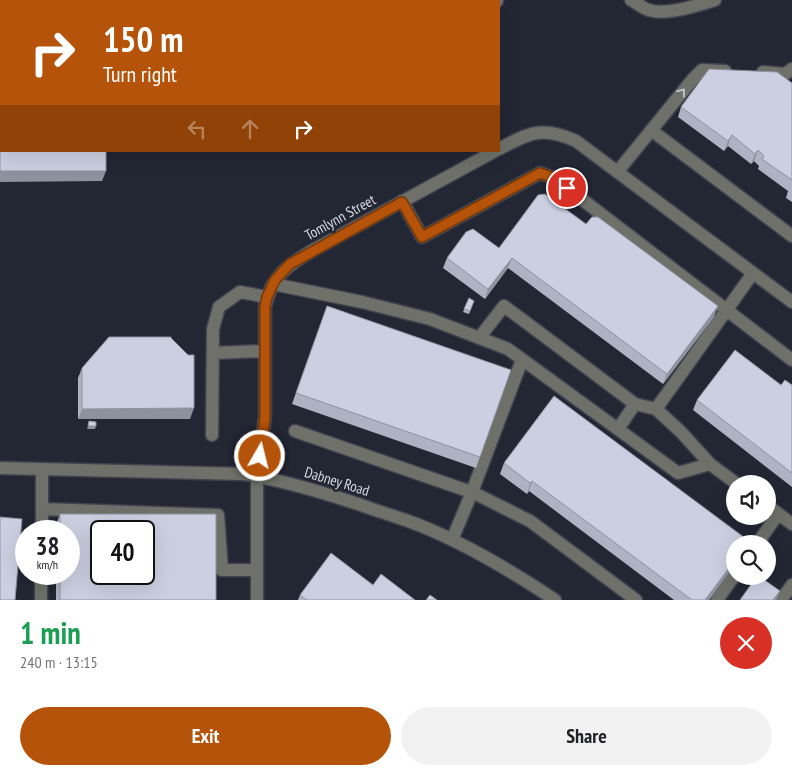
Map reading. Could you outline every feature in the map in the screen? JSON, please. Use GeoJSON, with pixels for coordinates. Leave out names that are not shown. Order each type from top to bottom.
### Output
{"type":"FeatureCollection","features":[{"type":"Feature","properties":{"kind":"street"},"geometry":{"type":"LineString","coordinates":[[631,0],[648,10],[658,12],[715,0]]}},
{"type":"Feature","properties":{"kind":"street"},"geometry":{"type":"LineString","coordinates":[[618,171],[702,70],[744,72],[788,71]]}},
{"type":"Feature","properties":{"kind":"street"},"geometry":{"type":"LineString","coordinates":[[652,130],[792,236]]}},
{"type":"Feature","properties":{"kind":"street"},"geometry":{"type":"LineString","coordinates":[[500,148],[520,137],[534,133],[560,134],[576,141],[792,302]]}},
{"type":"Feature","properties":{"kind":"street","name":"Tomlynn Street"},"geometry":{"type":"LineString","coordinates":[[258,600],[257,476],[265,417],[265,307],[267,297],[275,280],[290,264],[493,152]]}},
{"type":"Feature","properties":{"kind":"street"},"geometry":{"type":"LineString","coordinates":[[402,202],[422,237],[540,173],[554,178],[792,360]]}},
{"type":"Feature","properties":{"kind":"street"},"geometry":{"type":"LineString","coordinates":[[656,409],[753,273]]}},
{"type":"Feature","properties":{"kind":"street"},"geometry":{"type":"LineString","coordinates":[[273,284],[362,302],[422,317],[508,349],[678,473],[710,464]]}},
{"type":"Feature","properties":{"kind":"street"},"geometry":{"type":"LineString","coordinates":[[212,435],[213,329],[219,307],[240,292],[267,297]]}},
{"type":"Feature","properties":{"kind":"street"},"geometry":{"type":"LineString","coordinates":[[479,338],[504,306],[635,404],[656,409],[681,432],[710,464],[726,476]]}},
{"type":"Feature","properties":{"kind":"street"},"geometry":{"type":"LineString","coordinates":[[213,353],[265,351]]}},
{"type":"Feature","properties":{"kind":"street"},"geometry":{"type":"LineString","coordinates":[[452,540],[522,360]]}},
{"type":"Feature","properties":{"kind":"street"},"geometry":{"type":"LineString","coordinates":[[618,429],[635,404]]}},
{"type":"Feature","properties":{"kind":"street"},"geometry":{"type":"LineString","coordinates":[[295,430],[472,492],[530,521],[636,600]]}},
{"type":"Feature","properties":{"kind":"street","name":"Dabney Road"},"geometry":{"type":"LineString","coordinates":[[0,468],[243,474],[257,476],[328,494],[412,523],[452,540],[498,564],[555,600]]}},
{"type":"Feature","properties":{"kind":"street"},"geometry":{"type":"LineString","coordinates":[[42,470],[42,520]]}},
{"type":"Feature","properties":{"kind":"street"},"geometry":{"type":"LineString","coordinates":[[42,509],[218,515],[222,570],[257,570]]}},
{"type":"Feature","properties":{"kind":"street"},"geometry":{"type":"LineString","coordinates":[[763,535],[778,514],[792,524]]}},
{"type":"Feature","properties":{"kind":"street"},"geometry":{"type":"LineString","coordinates":[[41,585],[41,600]]}},
{"type":"Feature","properties":{"kind":"street"},"geometry":{"type":"LineString","coordinates":[[717,600],[728,585]]}},
{"type":"Feature","properties":{"kind":"street"},"geometry":{"type":"LineString","coordinates":[[781,600],[792,585]]}},
{"type":"Feature","properties":{"kind":"building"},"geometry":{"type":"Polygon","coordinates":[[[709,69],[777,72],[792,83],[792,180],[762,159],[764,156],[758,150],[755,154],[732,135],[728,141],[681,107],[709,69]]]}},
{"type":"Feature","properties":{"kind":"building"},"geometry":{"type":"Polygon","coordinates":[[[0,152],[106,152],[106,171],[0,171],[0,152]]]}},
{"type":"Feature","properties":{"kind":"building"},"geometry":{"type":"Polygon","coordinates":[[[545,194],[586,224],[592,217],[598,217],[718,306],[667,374],[512,258],[488,289],[447,258],[466,232],[473,229],[499,248],[538,195],[545,194]]]}},
{"type":"Feature","properties":{"kind":"building"},"geometry":{"type":"Polygon","coordinates":[[[469,298],[474,301],[470,311],[464,309],[469,298]]]}},
{"type":"Feature","properties":{"kind":"building"},"geometry":{"type":"Polygon","coordinates":[[[327,306],[511,370],[480,457],[296,393],[327,306]]]}},
{"type":"Feature","properties":{"kind":"building"},"geometry":{"type":"Polygon","coordinates":[[[109,337],[171,337],[188,355],[194,355],[194,408],[82,409],[82,368],[109,337]]]}},
{"type":"Feature","properties":{"kind":"building"},"geometry":{"type":"Polygon","coordinates":[[[735,350],[781,385],[785,380],[792,385],[792,473],[697,400],[735,350]]]}},
{"type":"Feature","properties":{"kind":"building"},"geometry":{"type":"Polygon","coordinates":[[[554,396],[741,535],[726,535],[726,572],[705,600],[692,600],[532,481],[530,483],[504,463],[554,396]]]}},
{"type":"Feature","properties":{"kind":"building"},"geometry":{"type":"Polygon","coordinates":[[[89,421],[96,422],[96,426],[88,426],[89,421]]]}},
{"type":"Feature","properties":{"kind":"building"},"geometry":{"type":"Polygon","coordinates":[[[60,514],[216,514],[216,600],[60,600],[60,585],[80,585],[80,520],[60,520],[60,514]]]}},
{"type":"Feature","properties":{"kind":"building"},"geometry":{"type":"Polygon","coordinates":[[[0,517],[22,519],[15,520],[15,600],[0,600],[0,517]]]}},
{"type":"Feature","properties":{"kind":"building"},"geometry":{"type":"Polygon","coordinates":[[[331,553],[373,585],[381,574],[415,600],[307,600],[300,595],[331,553]]]}},
{"type":"Feature","properties":{"kind":"building"},"geometry":{"type":"Polygon","coordinates":[[[751,585],[772,585],[780,591],[773,600],[740,600],[751,585]]]}},
{"type":"Feature","properties":{"kind":"building"},"geometry":{"type":"Polygon","coordinates":[[[430,595],[437,600],[426,600],[430,595]]]}},
{"type":"Feature","properties":{"kind":"route"},"geometry":{"type":"LineString","coordinates":[[260,456],[265,417],[265,307],[267,297],[275,280],[290,264],[402,202],[422,237],[540,173],[554,178],[567,188]]}}]}
